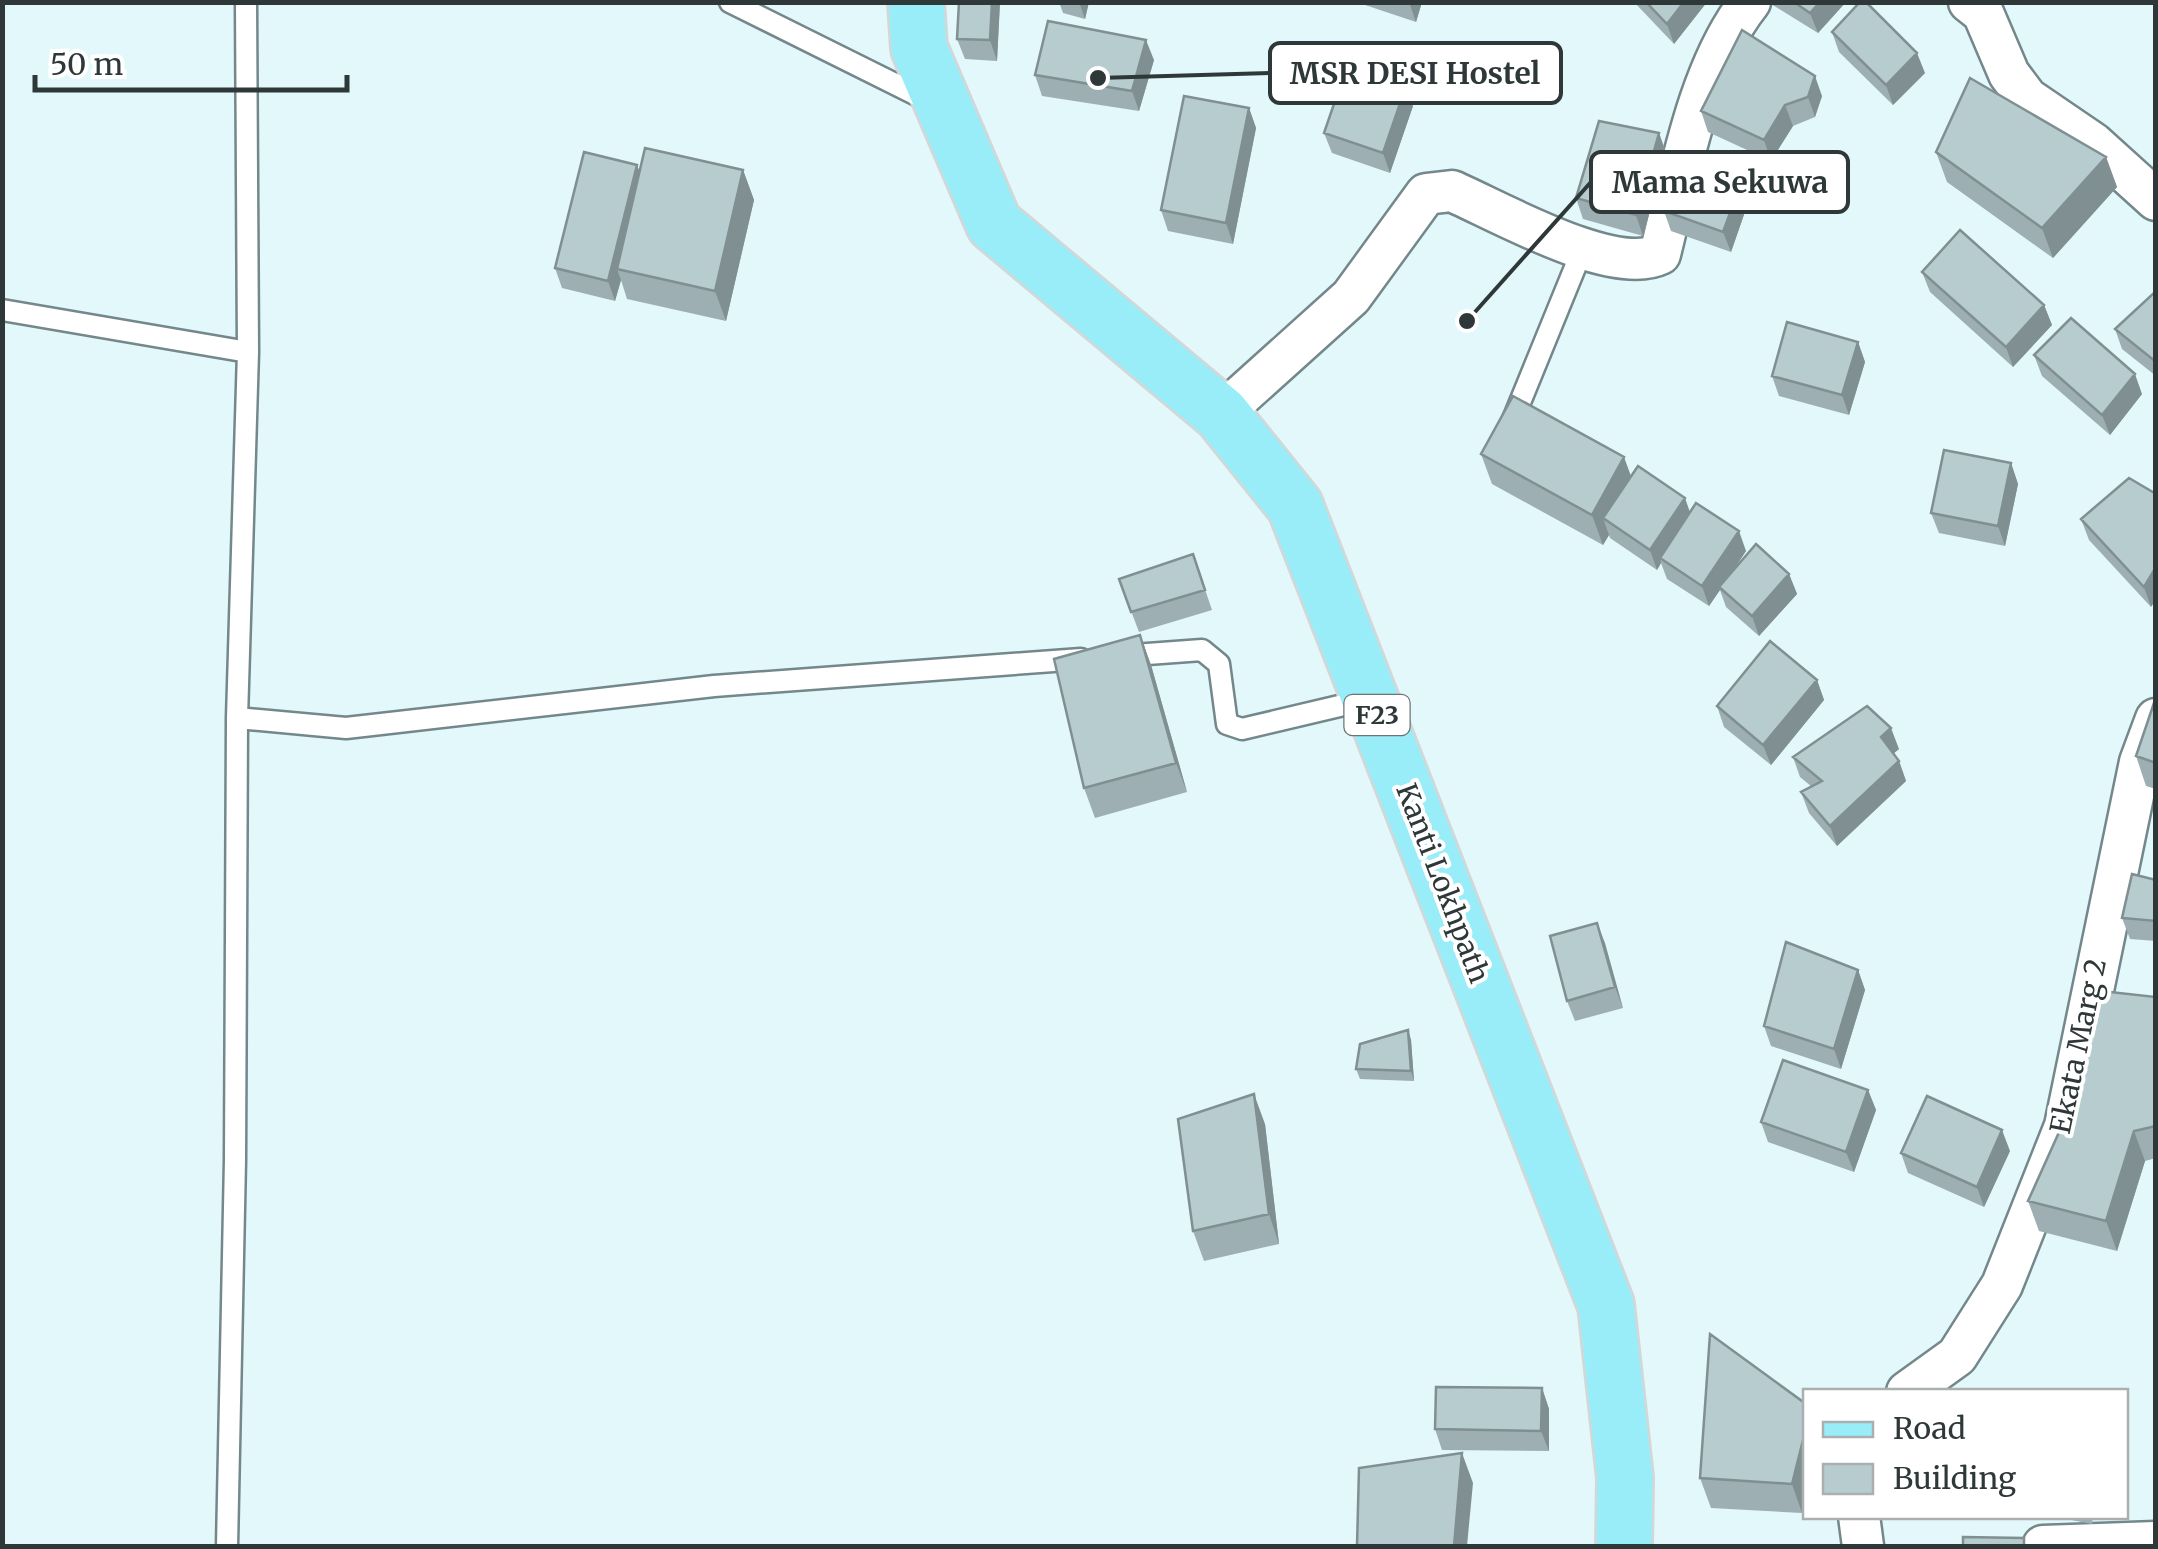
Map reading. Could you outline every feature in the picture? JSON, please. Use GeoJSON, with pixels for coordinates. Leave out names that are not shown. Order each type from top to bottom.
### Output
{"type":"FeatureCollection","features":[{"type":"Feature","properties":{"kind":"main road","name":"Kanti Lokhpath"},"geometry":{"type":"LineString","coordinates":[[916,2],[919,48],[994,224],[1221,414],[1295,506],[1606,1304],[1625,1478],[1624,1546]]}},
{"type":"Feature","properties":{"kind":"street"},"geometry":{"type":"LineString","coordinates":[[1221,414],[1351,297],[1426,194],[1452,191],[1583,248],[1644,262],[1660,254],[1691,130],[1732,24],[1750,2]]}},
{"type":"Feature","properties":{"kind":"street"},"geometry":{"type":"LineString","coordinates":[[1969,2],[1983,14],[2009,74],[2027,98],[2093,144],[2156,200]]}},
{"type":"Feature","properties":{"kind":"street","name":"Ekata Marg 2"},"geometry":{"type":"LineString","coordinates":[[1911,1389],[1957,1356],[2002,1285],[2065,1126],[2140,762],[2156,719]]}},
{"type":"Feature","properties":{"kind":"street"},"geometry":{"type":"LineString","coordinates":[[1859,1519],[1863,1546]]}},
{"type":"Feature","properties":{"kind":"street"},"geometry":{"type":"LineString","coordinates":[[2042,1546],[2156,1542]]}},
{"type":"Feature","properties":{"kind":"lane"},"geometry":{"type":"LineString","coordinates":[[227,1546],[236,1160],[237,718],[248,352],[246,2]]}},
{"type":"Feature","properties":{"kind":"lane"},"geometry":{"type":"LineString","coordinates":[[730,2],[947,110]]}},
{"type":"Feature","properties":{"kind":"lane"},"geometry":{"type":"LineString","coordinates":[[1506,436],[1583,248]]}},
{"type":"Feature","properties":{"kind":"lane"},"geometry":{"type":"LineString","coordinates":[[2,310],[248,352]]}},
{"type":"Feature","properties":{"kind":"lane"},"geometry":{"type":"LineString","coordinates":[[237,718],[346,728],[714,686],[1202,650],[1220,664],[1227,724],[1242,729],[1371,699]]}},
{"type":"Feature","properties":{"kind":"building"},"geometry":{"type":"Polygon","coordinates":[[[959,2],[992,2],[990,40],[957,39],[959,2]]]}},
{"type":"Feature","properties":{"kind":"building"},"geometry":{"type":"Polygon","coordinates":[[[1646,2],[1684,2],[1667,24],[1646,2]]]}},
{"type":"Feature","properties":{"kind":"building"},"geometry":{"type":"Polygon","coordinates":[[[1794,2],[1820,2],[1810,13],[1794,2]]]}},
{"type":"Feature","properties":{"kind":"building"},"geometry":{"type":"Polygon","coordinates":[[[1860,2],[1866,2],[1917,53],[1886,85],[1832,32],[1860,2]]]}},
{"type":"Feature","properties":{"kind":"building"},"geometry":{"type":"Polygon","coordinates":[[[1048,21],[1146,40],[1132,91],[1035,75],[1048,21]]]}},
{"type":"Feature","properties":{"kind":"building"},"geometry":{"type":"Polygon","coordinates":[[[1742,30],[1815,76],[1808,97],[1785,105],[1764,140],[1701,111],[1742,30]]]}},
{"type":"Feature","properties":{"kind":"building"},"geometry":{"type":"Polygon","coordinates":[[[1347,66],[1406,86],[1383,153],[1324,133],[1347,66]]]}},
{"type":"Feature","properties":{"kind":"building"},"geometry":{"type":"Polygon","coordinates":[[[1970,78],[2106,157],[2042,228],[1936,152],[1970,78]]]}},
{"type":"Feature","properties":{"kind":"building"},"geometry":{"type":"Polygon","coordinates":[[[1184,96],[1249,108],[1226,223],[1161,210],[1184,96]]]}},
{"type":"Feature","properties":{"kind":"building"},"geometry":{"type":"Polygon","coordinates":[[[1599,121],[1659,133],[1636,215],[1576,198],[1599,121]]]}},
{"type":"Feature","properties":{"kind":"building"},"geometry":{"type":"Polygon","coordinates":[[[645,148],[743,170],[715,291],[617,269],[645,148]]]}},
{"type":"Feature","properties":{"kind":"building"},"geometry":{"type":"Polygon","coordinates":[[[584,152],[637,165],[608,281],[555,268],[584,152]]]}},
{"type":"Feature","properties":{"kind":"building"},"geometry":{"type":"Polygon","coordinates":[[[1680,165],[1740,186],[1723,232],[1664,211],[1680,165]]]}},
{"type":"Feature","properties":{"kind":"building"},"geometry":{"type":"Polygon","coordinates":[[[1960,230],[2044,305],[2006,347],[1922,272],[1960,230]]]}},
{"type":"Feature","properties":{"kind":"building"},"geometry":{"type":"Polygon","coordinates":[[[2156,291],[2156,362],[2115,329],[2156,291]]]}},
{"type":"Feature","properties":{"kind":"building"},"geometry":{"type":"Polygon","coordinates":[[[2071,318],[2135,374],[2102,415],[2034,355],[2071,318]]]}},
{"type":"Feature","properties":{"kind":"building"},"geometry":{"type":"Polygon","coordinates":[[[1787,322],[1858,342],[1842,395],[1772,376],[1787,322]]]}},
{"type":"Feature","properties":{"kind":"building"},"geometry":{"type":"Polygon","coordinates":[[[1513,396],[1624,457],[1592,515],[1481,454],[1513,396]]]}},
{"type":"Feature","properties":{"kind":"building"},"geometry":{"type":"Polygon","coordinates":[[[1944,450],[2011,463],[1998,526],[1931,513],[1944,450]]]}},
{"type":"Feature","properties":{"kind":"building"},"geometry":{"type":"Polygon","coordinates":[[[1638,466],[1685,498],[1650,550],[1603,518],[1638,466]]]}},
{"type":"Feature","properties":{"kind":"building"},"geometry":{"type":"Polygon","coordinates":[[[2129,478],[2156,494],[2156,567],[2144,587],[2081,519],[2129,478]]]}},
{"type":"Feature","properties":{"kind":"building"},"geometry":{"type":"Polygon","coordinates":[[[1696,503],[1739,531],[1702,586],[1660,558],[1696,503]]]}},
{"type":"Feature","properties":{"kind":"building"},"geometry":{"type":"Polygon","coordinates":[[[1756,544],[1789,574],[1752,616],[1719,587],[1756,544]]]}},
{"type":"Feature","properties":{"kind":"building"},"geometry":{"type":"Polygon","coordinates":[[[1193,554],[1205,590],[1131,612],[1119,579],[1193,554]]]}},
{"type":"Feature","properties":{"kind":"building"},"geometry":{"type":"Polygon","coordinates":[[[1140,635],[1176,763],[1084,788],[1054,659],[1140,635]]]}},
{"type":"Feature","properties":{"kind":"building"},"geometry":{"type":"Polygon","coordinates":[[[1770,641],[1817,680],[1763,745],[1717,706],[1770,641]]]}},
{"type":"Feature","properties":{"kind":"building"},"geometry":{"type":"Polygon","coordinates":[[[2156,697],[2156,763],[2136,756],[2156,697]]]}},
{"type":"Feature","properties":{"kind":"building"},"geometry":{"type":"Polygon","coordinates":[[[1867,706],[1891,728],[1881,737],[1899,761],[1830,826],[1801,792],[1822,781],[1793,757],[1867,706]]]}},
{"type":"Feature","properties":{"kind":"building"},"geometry":{"type":"Polygon","coordinates":[[[2132,874],[2156,880],[2156,921],[2122,918],[2132,874]]]}},
{"type":"Feature","properties":{"kind":"building"},"geometry":{"type":"Polygon","coordinates":[[[1597,923],[1615,987],[1567,1001],[1550,936],[1597,923]]]}},
{"type":"Feature","properties":{"kind":"building"},"geometry":{"type":"Polygon","coordinates":[[[1786,942],[1858,970],[1834,1049],[1764,1026],[1786,942]]]}},
{"type":"Feature","properties":{"kind":"building"},"geometry":{"type":"Polygon","coordinates":[[[2101,991],[2156,997],[2156,1126],[2134,1131],[2106,1221],[2028,1201],[2074,1099],[2101,991]]]}},
{"type":"Feature","properties":{"kind":"building"},"geometry":{"type":"Polygon","coordinates":[[[1408,1030],[1411,1071],[1356,1069],[1360,1044],[1408,1030]]]}},
{"type":"Feature","properties":{"kind":"building"},"geometry":{"type":"Polygon","coordinates":[[[1783,1060],[1868,1090],[1846,1152],[1761,1122],[1783,1060]]]}},
{"type":"Feature","properties":{"kind":"building"},"geometry":{"type":"Polygon","coordinates":[[[1254,1094],[1269,1214],[1193,1231],[1178,1119],[1254,1094]]]}},
{"type":"Feature","properties":{"kind":"building"},"geometry":{"type":"Polygon","coordinates":[[[1927,1096],[2002,1130],[1977,1187],[1901,1153],[1927,1096]]]}},
{"type":"Feature","properties":{"kind":"building"},"geometry":{"type":"Polygon","coordinates":[[[1710,1334],[1803,1402],[1803,1440],[1792,1484],[1700,1478],[1710,1334]]]}},
{"type":"Feature","properties":{"kind":"building"},"geometry":{"type":"Polygon","coordinates":[[[1436,1387],[1542,1388],[1541,1431],[1435,1429],[1436,1387]]]}},
{"type":"Feature","properties":{"kind":"building"},"geometry":{"type":"Polygon","coordinates":[[[1462,1453],[1454,1546],[1357,1546],[1359,1468],[1462,1453]]]}},
{"type":"Feature","properties":{"kind":"building"},"geometry":{"type":"Polygon","coordinates":[[[1963,1537],[2024,1538],[2024,1546],[1963,1546],[1963,1537]]]}},
{"type":"Feature","properties":{"kind":"place","name":"MSR DESI Hostel"},"geometry":{"type":"Point","coordinates":[1098,78]}},
{"type":"Feature","properties":{"kind":"place","name":"Mama Sekuwa"},"geometry":{"type":"Point","coordinates":[1467,321]}}]}
